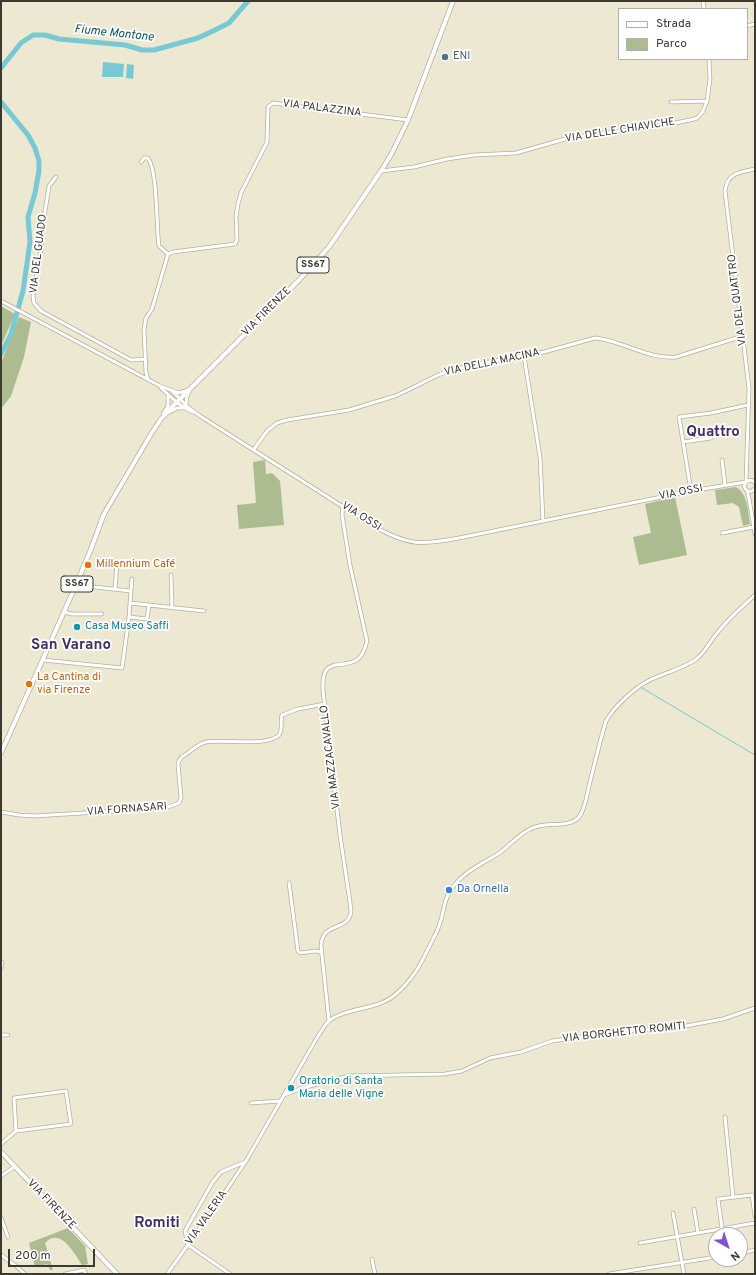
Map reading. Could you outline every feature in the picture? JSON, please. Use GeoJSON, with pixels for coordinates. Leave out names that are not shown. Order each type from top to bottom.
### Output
{"type":"FeatureCollection","features":[{"type":"Feature","properties":{"kind":"main road","name":"VIA FIRENZE"},"geometry":{"type":"LineString","coordinates":[[1,754],[76,585],[104,514],[146,441],[160,419],[299,280],[329,247],[392,153],[408,120],[453,1]]}},
{"type":"Feature","properties":{"kind":"main road","name":"VIA FIRENZE"},"geometry":{"type":"LineString","coordinates":[[1,1152],[117,1274]]}},
{"type":"Feature","properties":{"kind":"street","name":"VIA DELLE CHIAVICHE"},"geometry":{"type":"LineString","coordinates":[[381,171],[414,167],[474,155],[516,153],[565,139],[655,127],[697,118],[707,101],[710,79],[709,60]]}},
{"type":"Feature","properties":{"kind":"street","name":"VIA DELLE CHIAVICHE"},"geometry":{"type":"LineString","coordinates":[[671,102],[707,101]]}},
{"type":"Feature","properties":{"kind":"street","name":"VIA PALAZZINA"},"geometry":{"type":"LineString","coordinates":[[168,254],[173,252],[236,244],[236,216],[238,204],[241,193],[267,142],[268,107],[273,103],[408,120]]}},
{"type":"Feature","properties":{"kind":"street"},"geometry":{"type":"LineString","coordinates":[[141,162],[144,158],[148,158],[151,165],[156,200],[159,246],[168,254],[152,309],[146,318],[144,329],[146,374],[148,379]]}},
{"type":"Feature","properties":{"kind":"street","name":"VIA DEL QUATTRO"},"geometry":{"type":"LineString","coordinates":[[752,481],[747,474],[749,388],[725,186],[730,177],[741,172],[755,169]]}},
{"type":"Feature","properties":{"kind":"street","name":"VIA DEL GUADO"},"geometry":{"type":"LineString","coordinates":[[56,177],[49,186],[43,224],[41,250],[33,296],[34,303],[42,311],[131,360],[145,359]]}},
{"type":"Feature","properties":{"kind":"street"},"geometry":{"type":"LineString","coordinates":[[1,301],[173,392],[180,399]]}},
{"type":"Feature","properties":{"kind":"street","name":"VIA DELLA MACINA"},"geometry":{"type":"LineString","coordinates":[[254,450],[267,431],[277,423],[348,410],[395,396],[438,375],[452,370],[544,352],[595,338],[668,358],[743,336]]}},
{"type":"Feature","properties":{"kind":"street"},"geometry":{"type":"LineString","coordinates":[[524,356],[540,457],[542,521]]}},
{"type":"Feature","properties":{"kind":"street"},"geometry":{"type":"LineString","coordinates":[[160,386],[168,396],[177,402]]}},
{"type":"Feature","properties":{"kind":"street"},"geometry":{"type":"LineString","coordinates":[[173,392],[184,392],[191,389]]}},
{"type":"Feature","properties":{"kind":"street"},"geometry":{"type":"LineString","coordinates":[[186,404],[187,396],[191,389]]}},
{"type":"Feature","properties":{"kind":"street"},"geometry":{"type":"LineString","coordinates":[[160,419],[168,406],[168,396]]}},
{"type":"Feature","properties":{"kind":"street","name":"VIA OSSI"},"geometry":{"type":"LineString","coordinates":[[180,399],[200,416],[390,535],[414,543],[434,543],[691,491],[752,481]]}},
{"type":"Feature","properties":{"kind":"street","name":"VIA OSSI"},"geometry":{"type":"LineString","coordinates":[[177,402],[184,408],[200,416]]}},
{"type":"Feature","properties":{"kind":"street"},"geometry":{"type":"LineString","coordinates":[[691,491],[679,417],[711,413],[748,405]]}},
{"type":"Feature","properties":{"kind":"street"},"geometry":{"type":"LineString","coordinates":[[160,419],[172,410],[184,408]]}},
{"type":"Feature","properties":{"kind":"street"},"geometry":{"type":"LineString","coordinates":[[683,442],[711,438]]}},
{"type":"Feature","properties":{"kind":"street"},"geometry":{"type":"LineString","coordinates":[[722,460],[725,485]]}},
{"type":"Feature","properties":{"kind":"street"},"geometry":{"type":"LineString","coordinates":[[752,481],[745,484],[750,499],[755,534]]}},
{"type":"Feature","properties":{"kind":"street","name":"VIA OSSI"},"geometry":{"type":"LineString","coordinates":[[736,484],[746,489],[754,489]]}},
{"type":"Feature","properties":{"kind":"street"},"geometry":{"type":"LineString","coordinates":[[750,499],[754,489]]}},
{"type":"Feature","properties":{"kind":"street","name":"VIA MAZZACAVALLO"},"geometry":{"type":"LineString","coordinates":[[329,1021],[321,952],[321,939],[326,932],[344,924],[348,920],[351,913],[340,835],[323,678],[326,670],[331,666],[351,664],[359,660],[364,652],[367,642],[350,565],[342,515],[343,506]]}},
{"type":"Feature","properties":{"kind":"street"},"geometry":{"type":"LineString","coordinates":[[722,533],[754,527]]}},
{"type":"Feature","properties":{"kind":"street"},"geometry":{"type":"LineString","coordinates":[[115,589],[117,563]]}},
{"type":"Feature","properties":{"kind":"street"},"geometry":{"type":"LineString","coordinates":[[171,575],[172,608]]}},
{"type":"Feature","properties":{"kind":"street"},"geometry":{"type":"LineString","coordinates":[[43,660],[122,668],[129,617],[132,579]]}},
{"type":"Feature","properties":{"kind":"street"},"geometry":{"type":"LineString","coordinates":[[76,585],[131,591]]}},
{"type":"Feature","properties":{"kind":"street"},"geometry":{"type":"LineString","coordinates":[[329,1021],[392,998],[414,976],[440,925],[446,897],[458,881],[469,872],[502,851],[521,835],[538,826],[572,822],[578,818],[582,812],[587,796],[606,720],[611,712],[637,688],[648,681],[680,668],[696,659],[706,649],[717,632],[755,596]]}},
{"type":"Feature","properties":{"kind":"street"},"geometry":{"type":"LineString","coordinates":[[130,603],[204,611]]}},
{"type":"Feature","properties":{"kind":"street"},"geometry":{"type":"LineString","coordinates":[[129,617],[148,619],[149,605]]}},
{"type":"Feature","properties":{"kind":"street"},"geometry":{"type":"LineString","coordinates":[[64,612],[72,614],[102,614]]}},
{"type":"Feature","properties":{"kind":"street","name":"VIA FORNASARI"},"geometry":{"type":"LineString","coordinates":[[1,812],[34,816],[165,808],[172,806],[179,803],[181,798],[179,760],[188,752],[206,742],[269,741],[281,733],[282,715],[298,709],[325,704]]}},
{"type":"Feature","properties":{"kind":"street"},"geometry":{"type":"LineString","coordinates":[[289,883],[298,951],[300,953],[316,951],[321,952]]}},
{"type":"Feature","properties":{"kind":"street"},"geometry":{"type":"LineString","coordinates":[[1,962],[1,968]]}},
{"type":"Feature","properties":{"kind":"street","name":"VIA BORGHETTO ROMITI"},"geometry":{"type":"LineString","coordinates":[[284,1095],[302,1088],[349,1076],[445,1074],[462,1071],[485,1060],[520,1052],[552,1041],[622,1031],[675,1028],[723,1019],[755,1008]]}},
{"type":"Feature","properties":{"kind":"street","name":"VIA VALERIA"},"geometry":{"type":"LineString","coordinates":[[167,1274],[246,1161],[318,1036],[329,1021]]}},
{"type":"Feature","properties":{"kind":"street"},"geometry":{"type":"LineString","coordinates":[[1,1035],[8,1035]]}},
{"type":"Feature","properties":{"kind":"street"},"geometry":{"type":"LineString","coordinates":[[1,1144],[16,1131],[71,1124],[66,1091],[14,1098],[16,1131]]}},
{"type":"Feature","properties":{"kind":"street"},"geometry":{"type":"LineString","coordinates":[[250,1103],[280,1102]]}},
{"type":"Feature","properties":{"kind":"street"},"geometry":{"type":"LineString","coordinates":[[725,1117],[733,1197]]}},
{"type":"Feature","properties":{"kind":"street"},"geometry":{"type":"LineString","coordinates":[[230,1274],[188,1245],[185,1231],[212,1182],[221,1172],[246,1161]]}},
{"type":"Feature","properties":{"kind":"street"},"geometry":{"type":"LineString","coordinates":[[1,1176],[14,1167]]}},
{"type":"Feature","properties":{"kind":"street"},"geometry":{"type":"LineString","coordinates":[[722,1227],[718,1199],[752,1195],[755,1216]]}},
{"type":"Feature","properties":{"kind":"street"},"geometry":{"type":"LineString","coordinates":[[694,1209],[698,1233]]}},
{"type":"Feature","properties":{"kind":"street"},"geometry":{"type":"LineString","coordinates":[[673,1213],[684,1274]]}},
{"type":"Feature","properties":{"kind":"street"},"geometry":{"type":"LineString","coordinates":[[1,1218],[8,1237]]}},
{"type":"Feature","properties":{"kind":"street"},"geometry":{"type":"LineString","coordinates":[[729,1227],[755,1223]]}},
{"type":"Feature","properties":{"kind":"street"},"geometry":{"type":"LineString","coordinates":[[640,1243],[708,1231]]}},
{"type":"Feature","properties":{"kind":"street"},"geometry":{"type":"LineString","coordinates":[[1,1255],[25,1274]]}},
{"type":"Feature","properties":{"kind":"street"},"geometry":{"type":"LineString","coordinates":[[608,1274],[708,1258]]}},
{"type":"Feature","properties":{"kind":"street"},"geometry":{"type":"LineString","coordinates":[[372,1259],[375,1274]]}},
{"type":"Feature","properties":{"kind":"street"},"geometry":{"type":"LineString","coordinates":[[65,1274],[84,1270],[86,1274]]}},
{"type":"Feature","properties":{"kind":"street"},"geometry":{"type":"LineString","coordinates":[[169,1270],[174,1274]]}},
{"type":"Feature","properties":{"kind":"green space"},"geometry":{"type":"Polygon","coordinates":[[[1,306],[15,314],[1,346],[1,306]]]}},
{"type":"Feature","properties":{"kind":"green space"},"geometry":{"type":"Polygon","coordinates":[[[19,317],[31,322],[24,357],[11,396],[1,409],[1,363],[19,317]]]}},
{"type":"Feature","properties":{"kind":"green space"},"geometry":{"type":"Polygon","coordinates":[[[265,460],[266,474],[272,473],[280,481],[284,525],[239,529],[237,505],[256,503],[253,462],[265,460]]]}},
{"type":"Feature","properties":{"kind":"green space"},"geometry":{"type":"Polygon","coordinates":[[[736,487],[743,494],[748,509],[750,524],[743,526],[739,507],[733,503],[717,505],[715,490],[736,487]]]}},
{"type":"Feature","properties":{"kind":"green space"},"geometry":{"type":"Polygon","coordinates":[[[675,497],[687,555],[639,565],[633,537],[651,533],[645,504],[675,497]]]}},
{"type":"Feature","properties":{"kind":"green space"},"geometry":{"type":"Polygon","coordinates":[[[68,1228],[85,1246],[88,1264],[82,1265],[71,1249],[61,1240],[56,1238],[45,1243],[53,1270],[50,1270],[47,1264],[35,1267],[29,1243],[68,1228]]]}},
{"type":"Feature","properties":{"kind":"water"},"geometry":{"type":"Polygon","coordinates":[[[103,62],[124,64],[123,77],[102,77],[103,62]]]}},
{"type":"Feature","properties":{"kind":"water"},"geometry":{"type":"Polygon","coordinates":[[[127,64],[134,65],[133,79],[126,78],[127,64]]]}},
{"type":"Feature","properties":{"kind":"waterway","name":"Fiume Montone"},"geometry":{"type":"LineString","coordinates":[[1,68],[21,43],[33,35],[45,35],[59,39],[125,45],[142,50],[154,50],[198,38],[229,23],[248,1]]}},
{"type":"Feature","properties":{"kind":"waterway","name":"Fiume Montone"},"geometry":{"type":"LineString","coordinates":[[1,102],[28,135],[35,148],[39,161],[39,171],[35,193],[28,217],[30,242],[23,291],[11,334],[1,354]]}},
{"type":"Feature","properties":{"kind":"waterway"},"geometry":{"type":"LineString","coordinates":[[642,688],[755,755]]}},
{"type":"Feature","properties":{"kind":"place","name":"ENI"},"geometry":{"type":"Point","coordinates":[445,57]}},
{"type":"Feature","properties":{"kind":"place","name":"Millennium Café"},"geometry":{"type":"Point","coordinates":[88,565]}},
{"type":"Feature","properties":{"kind":"place","name":"Casa Museo Saffi"},"geometry":{"type":"Point","coordinates":[77,627]}},
{"type":"Feature","properties":{"kind":"place","name":"La Cantina di via Firenze"},"geometry":{"type":"Point","coordinates":[29,684]}},
{"type":"Feature","properties":{"kind":"place","name":"Da Ornella"},"geometry":{"type":"Point","coordinates":[449,890]}},
{"type":"Feature","properties":{"kind":"place","name":"Oratorio di Santa Maria delle Vigne"},"geometry":{"type":"Point","coordinates":[291,1088]}},
{"type":"Feature","properties":{"kind":"district","name":"Quattro"},"geometry":{"type":"Point","coordinates":[713,433]}},
{"type":"Feature","properties":{"kind":"district","name":"San Varano"},"geometry":{"type":"Point","coordinates":[71,646]}},
{"type":"Feature","properties":{"kind":"district","name":"Romiti"},"geometry":{"type":"Point","coordinates":[157,1224]}}]}
